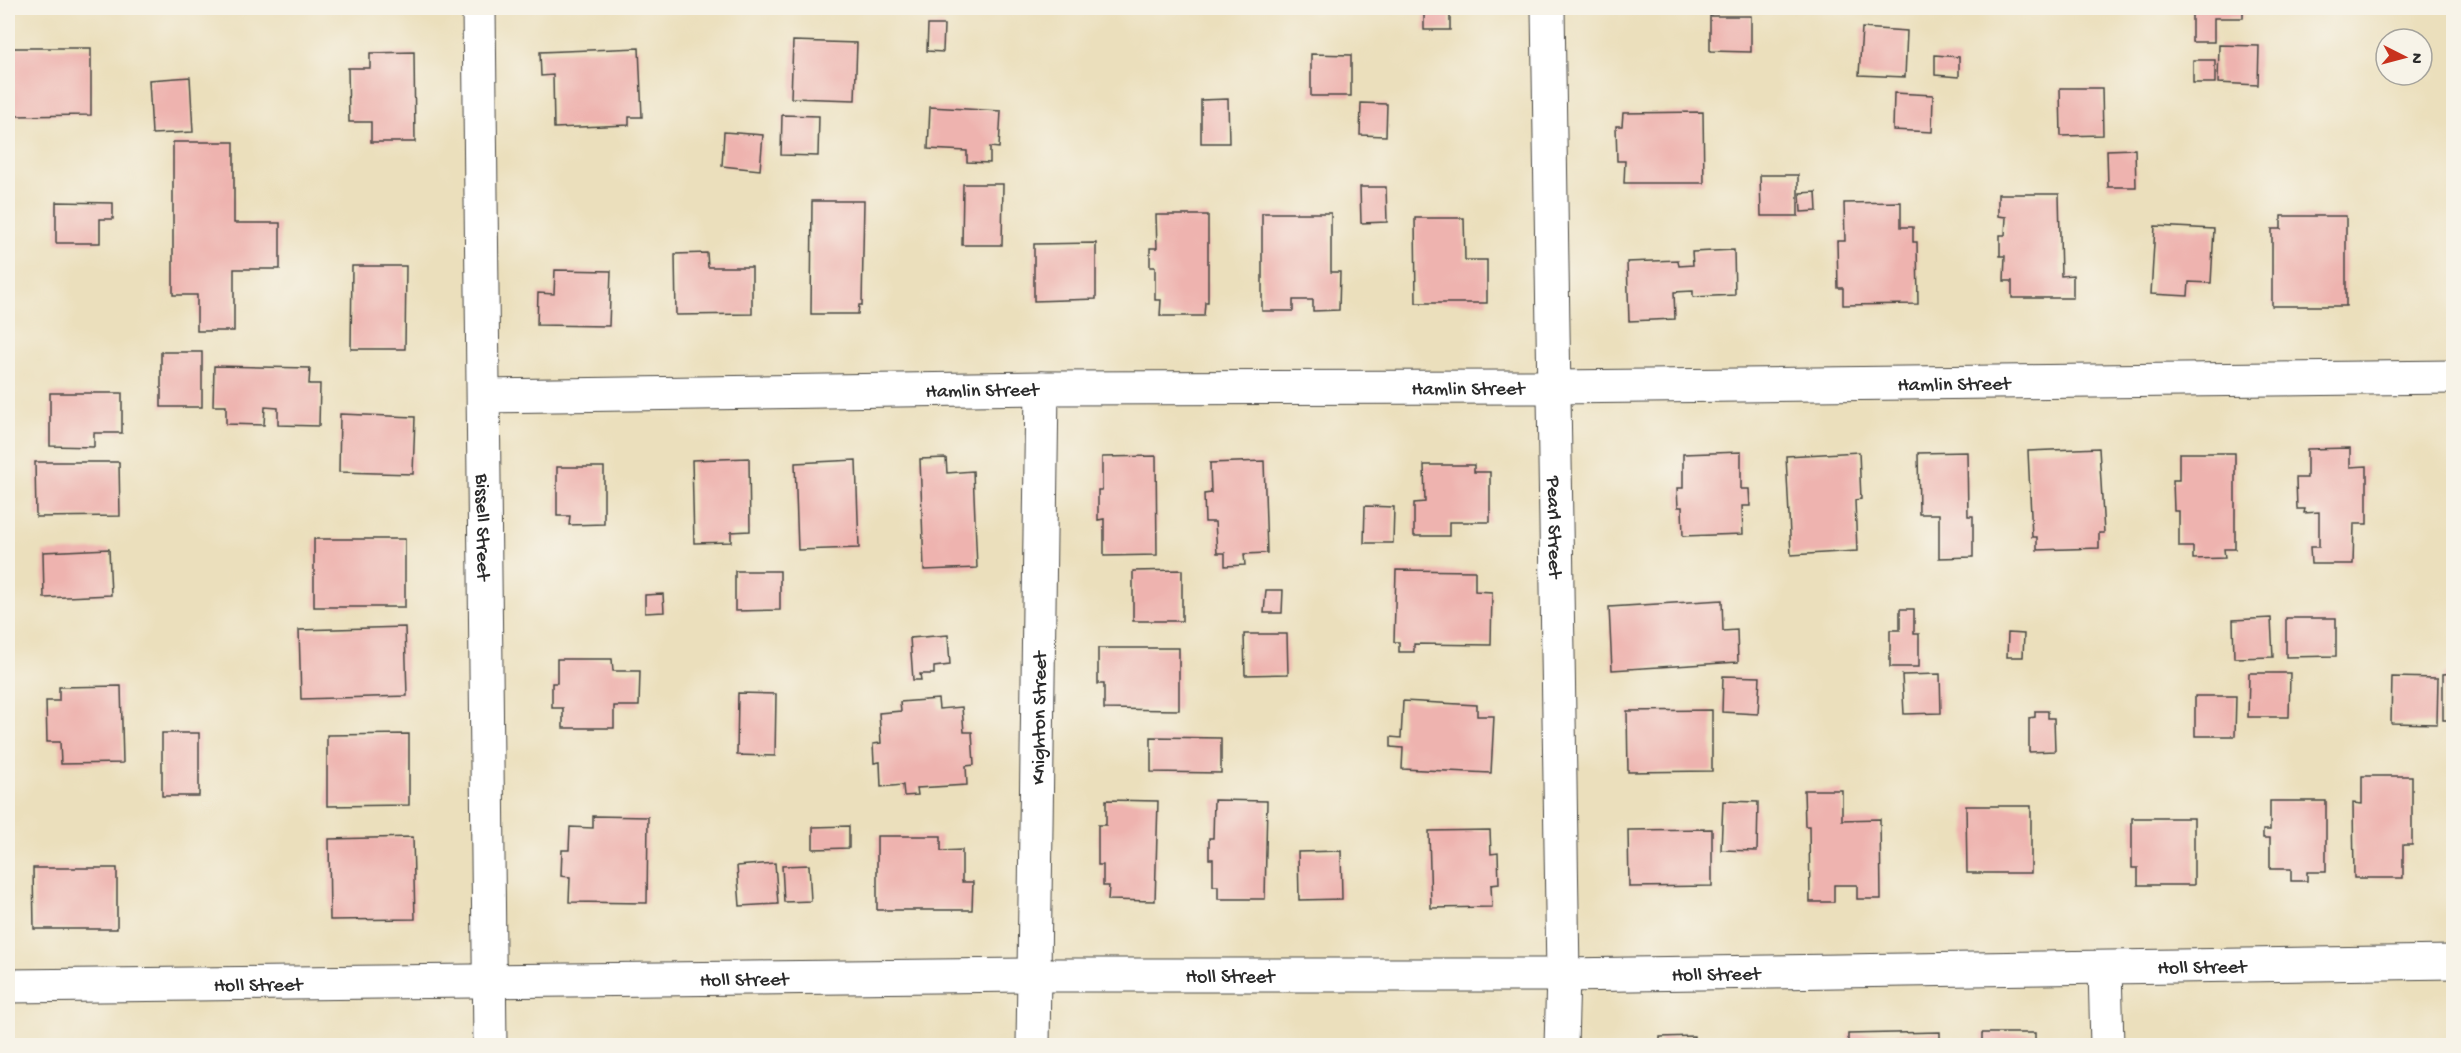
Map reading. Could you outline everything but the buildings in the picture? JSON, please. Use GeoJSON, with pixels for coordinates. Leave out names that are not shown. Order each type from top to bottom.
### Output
{"type":"FeatureCollection","features":[{"type":"Feature","properties":{"kind":"street","name":"Bissell Street"},"geometry":{"type":"LineString","coordinates":[[479,8],[490,1046]]}},
{"type":"Feature","properties":{"kind":"street","name":"Pearl Street"},"geometry":{"type":"LineString","coordinates":[[1548,8],[1563,975],[1561,1046]]}},
{"type":"Feature","properties":{"kind":"street","name":"Hamlin Street"},"geometry":{"type":"LineString","coordinates":[[484,396],[1042,388],[1555,387],[2454,376]]}},
{"type":"Feature","properties":{"kind":"street","name":"Knighton Street"},"geometry":{"type":"LineString","coordinates":[[1033,1046],[1042,388]]}},
{"type":"Feature","properties":{"kind":"street","name":"Holl Street"},"geometry":{"type":"LineString","coordinates":[[8,986],[1034,975],[1563,975],[2454,962]]}},
{"type":"Feature","properties":{"kind":"street"},"geometry":{"type":"LineString","coordinates":[[2105,968],[2107,1046]]}}]}
